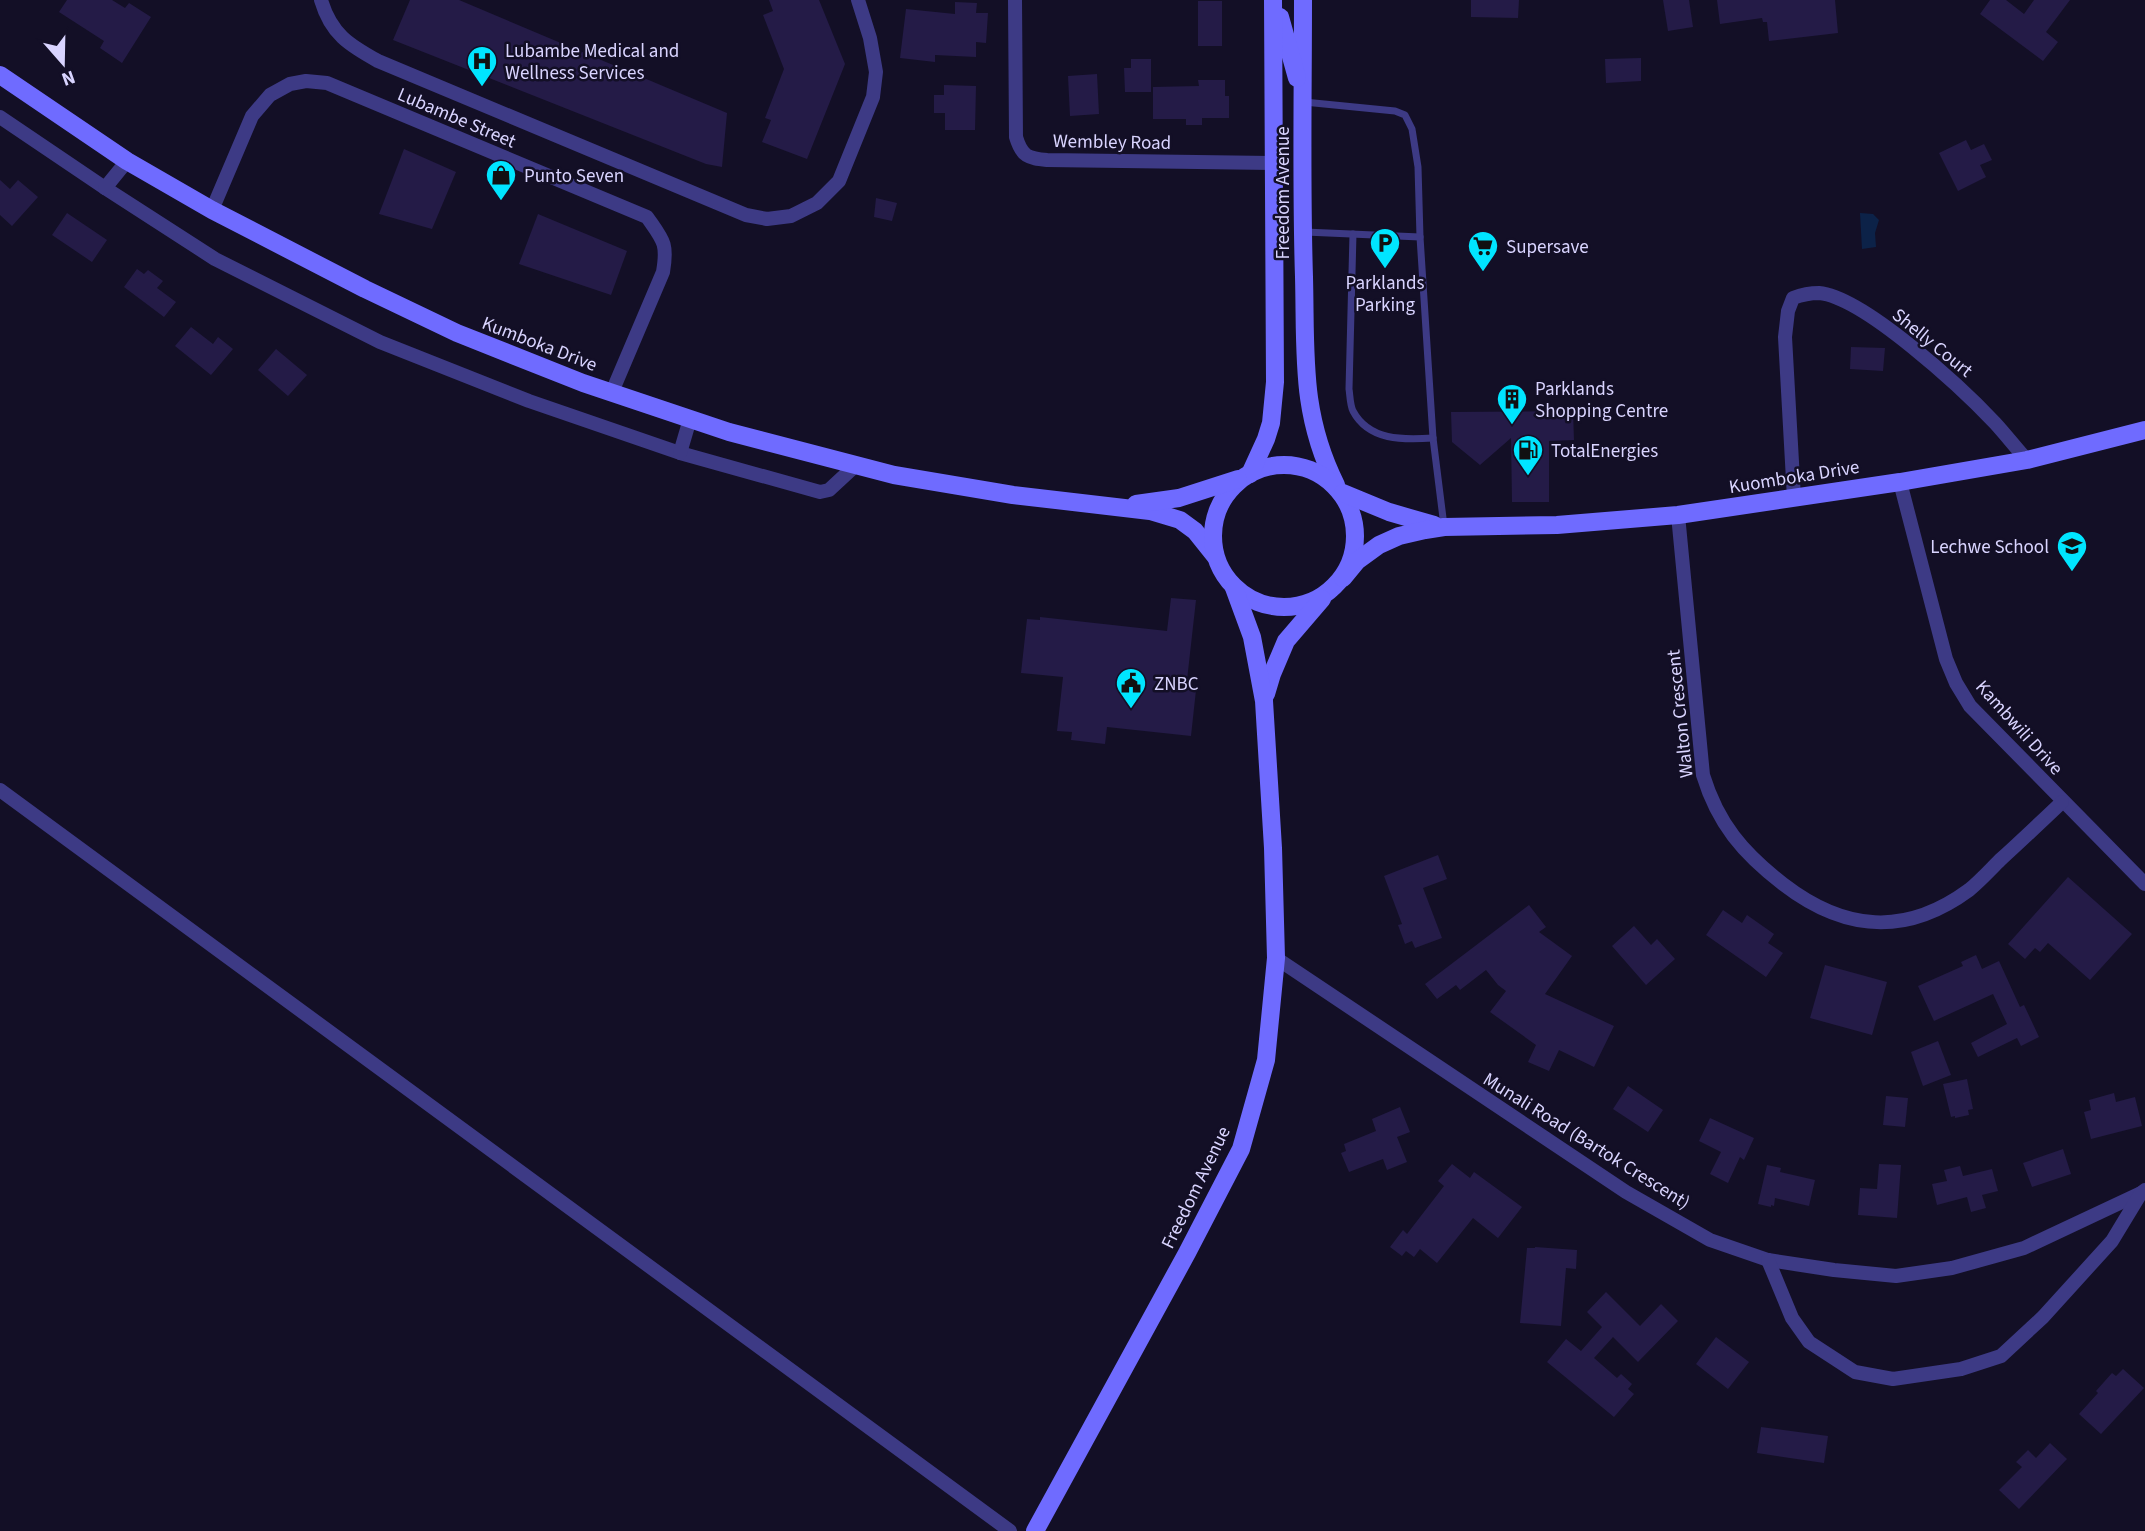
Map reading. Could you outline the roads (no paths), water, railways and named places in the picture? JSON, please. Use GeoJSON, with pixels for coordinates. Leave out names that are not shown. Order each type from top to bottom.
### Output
{"type":"FeatureCollection","features":[{"type":"Feature","properties":{"kind":"main road","name":"Freedom Avenue"},"geometry":{"type":"LineString","coordinates":[[1246,476],[1266,439],[1271,423],[1275,382],[1274,0]]}},
{"type":"Feature","properties":{"kind":"main road"},"geometry":{"type":"LineString","coordinates":[[1274,0],[1303,102]]}},
{"type":"Feature","properties":{"kind":"main road","name":"Freedom Avenue"},"geometry":{"type":"LineString","coordinates":[[1303,0],[1302,232],[1306,386],[1324,462],[1339,489]]}},
{"type":"Feature","properties":{"kind":"main road","name":"Kumboka Drive"},"geometry":{"type":"LineString","coordinates":[[0,75],[127,161],[212,210],[457,333],[612,392],[729,432],[894,475],[1013,495],[1150,511],[1180,520],[1195,531],[1215,556]]}},
{"type":"Feature","properties":{"kind":"main road","name":"Kuomboka Drive"},"geometry":{"type":"LineString","coordinates":[[1444,527],[1557,525],[1678,515],[2027,460],[2145,430]]}},
{"type":"Feature","properties":{"kind":"main road"},"geometry":{"type":"LineString","coordinates":[[1281,464],[1301,466],[1320,473],[1339,489],[1408,518],[1444,527],[1399,536],[1378,545],[1357,561],[1326,594],[1309,603],[1289,607],[1269,606],[1250,599],[1234,587],[1215,556],[1212,534],[1216,513],[1226,494],[1246,476],[1261,468],[1281,464]]}},
{"type":"Feature","properties":{"kind":"main road","name":"Kumboka Drive"},"geometry":{"type":"LineString","coordinates":[[1119,507],[1179,498],[1246,476]]}},
{"type":"Feature","properties":{"kind":"main road"},"geometry":{"type":"LineString","coordinates":[[1339,489],[1353,513],[1356,535],[1353,558],[1343,578]]}},
{"type":"Feature","properties":{"kind":"main road","name":"Freedom Avenue"},"geometry":{"type":"LineString","coordinates":[[1035,1531],[1241,1149],[1266,1060],[1276,958],[1273,848],[1264,701],[1252,637],[1234,587]]}},
{"type":"Feature","properties":{"kind":"main road","name":"Freedom Avenue"},"geometry":{"type":"LineString","coordinates":[[1264,701],[1286,641],[1326,594]]}},
{"type":"Feature","properties":{"kind":"street"},"geometry":{"type":"LineString","coordinates":[[321,0],[325,16],[335,31],[351,46],[378,61],[746,215],[767,219],[791,216],[817,203],[839,181],[873,97],[876,72],[870,37],[858,0]]}},
{"type":"Feature","properties":{"kind":"street","name":"Wembley Road"},"geometry":{"type":"LineString","coordinates":[[1016,0],[1016,137],[1020,150],[1029,158],[1274,163]]}},
{"type":"Feature","properties":{"kind":"street","name":"Lubambe Street"},"geometry":{"type":"LineString","coordinates":[[212,210],[252,116],[270,95],[290,85],[306,82],[327,83],[647,217],[664,243],[666,256],[663,272],[612,392]]}},
{"type":"Feature","properties":{"kind":"street"},"geometry":{"type":"LineString","coordinates":[[0,117],[215,259],[380,342],[529,401],[680,453],[820,492],[829,490],[856,465]]}},
{"type":"Feature","properties":{"kind":"street"},"geometry":{"type":"LineString","coordinates":[[104,188],[127,161]]}},
{"type":"Feature","properties":{"kind":"street","name":"Shelly Court"},"geometry":{"type":"LineString","coordinates":[[1794,498],[1785,337],[1788,311],[1793,299],[1805,294],[1821,293],[1850,304],[1897,334],[1973,400],[2027,460]]}},
{"type":"Feature","properties":{"kind":"street"},"geometry":{"type":"LineString","coordinates":[[680,453],[690,419]]}},
{"type":"Feature","properties":{"kind":"street","name":"Kambwili Drive"},"geometry":{"type":"LineString","coordinates":[[1900,482],[1946,659],[1970,706],[2145,884]]}},
{"type":"Feature","properties":{"kind":"street","name":"Walton Crescent"},"geometry":{"type":"LineString","coordinates":[[1678,515],[1703,775],[1717,813],[1740,846],[1794,892],[1820,909],[1849,919],[1888,923],[1916,917],[1969,889],[2063,802]]}},
{"type":"Feature","properties":{"kind":"street"},"geometry":{"type":"LineString","coordinates":[[0,790],[1010,1531]]}},
{"type":"Feature","properties":{"kind":"street","name":"Munali Road (Bartok Crescent)"},"geometry":{"type":"LineString","coordinates":[[1276,958],[1626,1192],[1710,1240],[1768,1260],[1896,1276],[1952,1268],[2024,1248],[2143,1191]]}},
{"type":"Feature","properties":{"kind":"street"},"geometry":{"type":"LineString","coordinates":[[1768,1260],[1792,1318],[1809,1342],[1855,1372],[1893,1378],[1961,1369],[2001,1356],[2043,1317],[2112,1241],[2143,1191]]}},
{"type":"Feature","properties":{"kind":"lane"},"geometry":{"type":"LineString","coordinates":[[1303,102],[1395,111],[1405,115],[1412,129],[1418,167],[1433,438],[1444,527]]}},
{"type":"Feature","properties":{"kind":"lane"},"geometry":{"type":"LineString","coordinates":[[1302,232],[1420,237]]}},
{"type":"Feature","properties":{"kind":"lane"},"geometry":{"type":"LineString","coordinates":[[1353,234],[1349,389],[1352,409],[1365,426],[1386,438],[1433,438]]}},
{"type":"Feature","properties":{"kind":"water"},"geometry":{"type":"Polygon","coordinates":[[[1860,213],[1873,214],[1879,220],[1875,233],[1876,247],[1862,249],[1860,213]]]}},
{"type":"Feature","properties":{"kind":"place","name":"Lubambe Medical and Wellness Services"},"geometry":{"type":"Point","coordinates":[482,88]}},
{"type":"Feature","properties":{"kind":"place","name":"Punto Seven"},"geometry":{"type":"Point","coordinates":[501,202]}},
{"type":"Feature","properties":{"kind":"place","name":"Parklands Parking"},"geometry":{"type":"Point","coordinates":[1385,270]}},
{"type":"Feature","properties":{"kind":"place","name":"Supersave"},"geometry":{"type":"Point","coordinates":[1483,273]}},
{"type":"Feature","properties":{"kind":"place","name":"Parklands Shopping Centre"},"geometry":{"type":"Point","coordinates":[1512,426]}},
{"type":"Feature","properties":{"kind":"place","name":"TotalEnergies"},"geometry":{"type":"Point","coordinates":[1528,477]}},
{"type":"Feature","properties":{"kind":"place","name":"Lechwe School"},"geometry":{"type":"Point","coordinates":[2072,573]}},
{"type":"Feature","properties":{"kind":"place","name":"ZNBC"},"geometry":{"type":"Point","coordinates":[1131,710]}}]}
